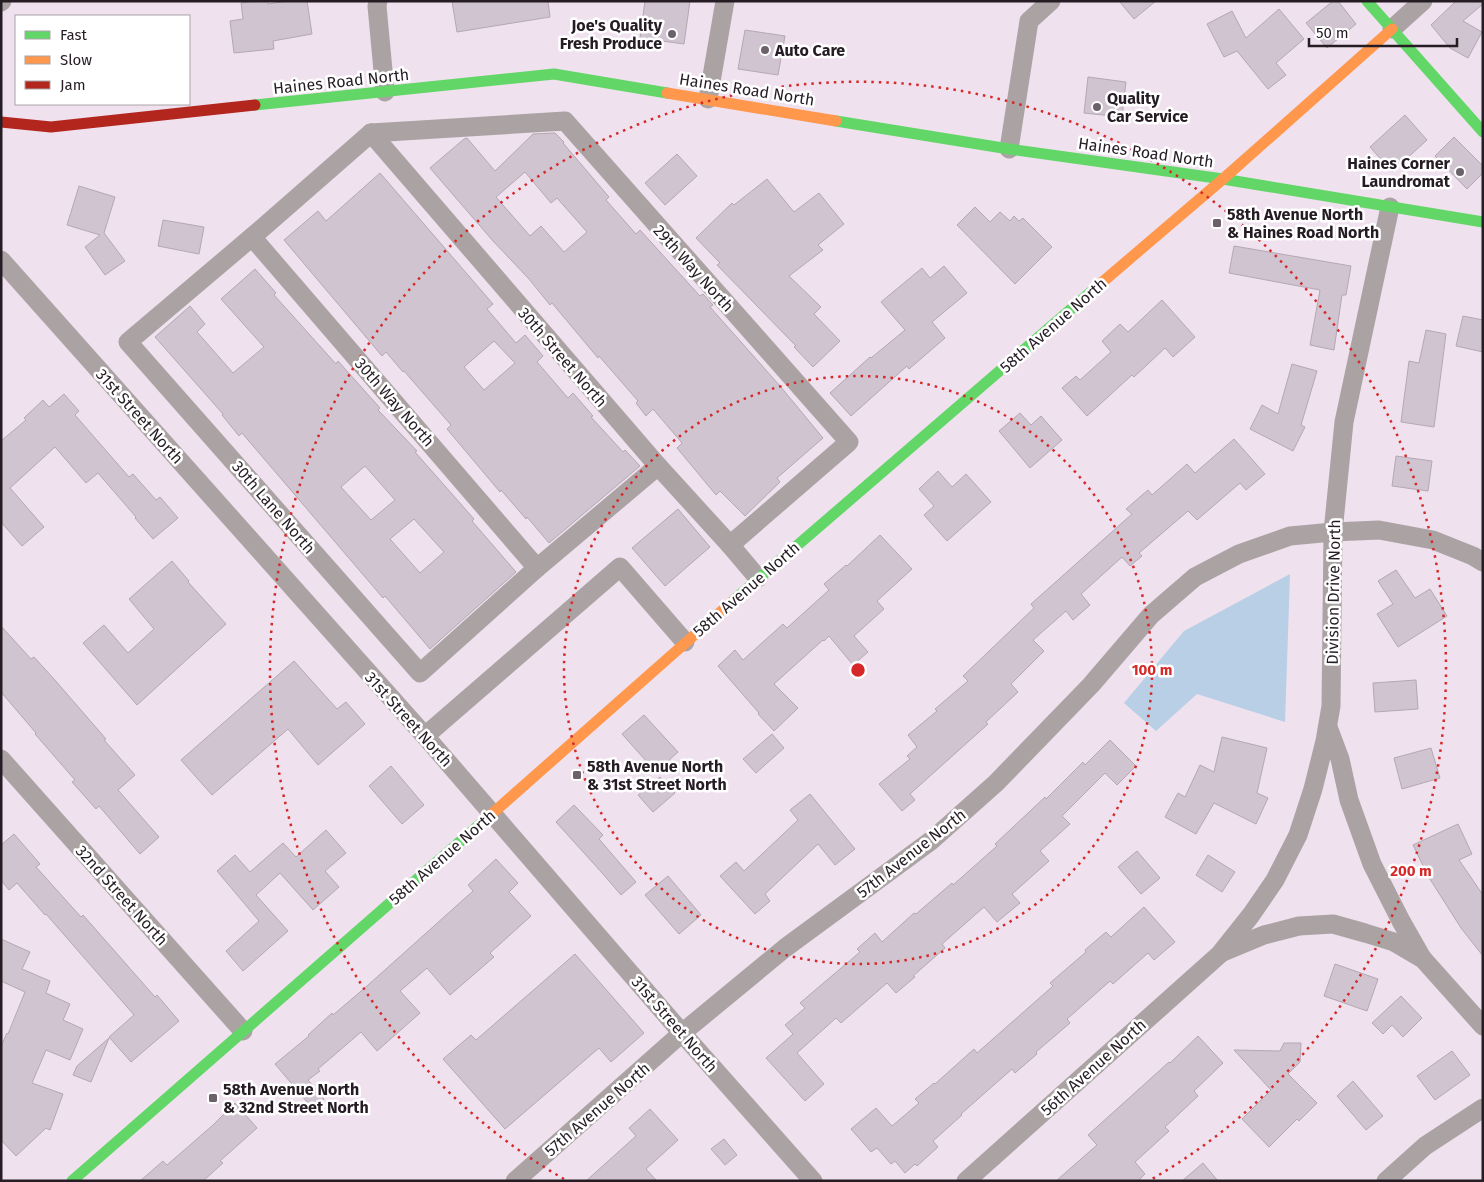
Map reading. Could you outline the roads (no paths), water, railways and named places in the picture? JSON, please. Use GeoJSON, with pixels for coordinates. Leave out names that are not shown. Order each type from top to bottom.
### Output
{"type":"FeatureCollection","features":[{"type":"Feature","properties":{"kind":"street"},"geometry":{"type":"LineString","coordinates":[[378,1],[384,92]]}},
{"type":"Feature","properties":{"kind":"street"},"geometry":{"type":"LineString","coordinates":[[708,98],[725,1]]}},
{"type":"Feature","properties":{"kind":"street"},"geometry":{"type":"LineString","coordinates":[[1009,148],[1029,21],[1051,1]]}},
{"type":"Feature","properties":{"kind":"street"},"geometry":{"type":"LineString","coordinates":[[1368,1],[1483,132]]}},
{"type":"Feature","properties":{"kind":"street","name":"58th Avenue North"},"geometry":{"type":"LineString","coordinates":[[72,1181],[493,813],[758,578],[1222,179],[1423,1]]}},
{"type":"Feature","properties":{"kind":"street","name":"Haines Road North"},"geometry":{"type":"LineString","coordinates":[[1,122],[52,127],[554,74],[1483,222]]}},
{"type":"Feature","properties":{"kind":"street","name":"29th Way North"},"geometry":{"type":"LineString","coordinates":[[371,133],[565,122],[849,442],[730,545]]}},
{"type":"Feature","properties":{"kind":"street"},"geometry":{"type":"LineString","coordinates":[[252,237],[371,133]]}},
{"type":"Feature","properties":{"kind":"street","name":"30th Street North"},"geometry":{"type":"LineString","coordinates":[[371,133],[658,466],[758,578]]}},
{"type":"Feature","properties":{"kind":"street","name":"Division Drive North"},"geometry":{"type":"LineString","coordinates":[[1220,954],[1251,915],[1275,880],[1298,835],[1313,789],[1328,726],[1331,706],[1333,532],[1344,422],[1390,207]]}},
{"type":"Feature","properties":{"kind":"street","name":"30th Lane North"},"geometry":{"type":"LineString","coordinates":[[252,237],[128,342],[420,673],[537,568]]}},
{"type":"Feature","properties":{"kind":"street","name":"30th Way North"},"geometry":{"type":"LineString","coordinates":[[252,237],[537,568]]}},
{"type":"Feature","properties":{"kind":"street","name":"31st Street North"},"geometry":{"type":"LineString","coordinates":[[1,260],[493,813],[682,1033],[814,1181]]}},
{"type":"Feature","properties":{"kind":"street"},"geometry":{"type":"LineString","coordinates":[[537,568],[658,466]]}},
{"type":"Feature","properties":{"kind":"street","name":"57th Avenue North"},"geometry":{"type":"LineString","coordinates":[[515,1181],[682,1033],[785,948],[932,840],[996,783],[1091,685],[1151,615],[1195,577],[1239,554],[1290,536],[1333,532],[1379,530],[1433,540],[1483,562]]}},
{"type":"Feature","properties":{"kind":"street"},"geometry":{"type":"LineString","coordinates":[[425,736],[620,567],[685,642]]}},
{"type":"Feature","properties":{"kind":"street"},"geometry":{"type":"LineString","coordinates":[[1328,726],[1340,759],[1349,800],[1372,864],[1401,921],[1423,959],[1483,1026]]}},
{"type":"Feature","properties":{"kind":"street","name":"32nd Street North"},"geometry":{"type":"LineString","coordinates":[[1,759],[243,1031]]}},
{"type":"Feature","properties":{"kind":"street"},"geometry":{"type":"LineString","coordinates":[[1220,954],[1264,935],[1299,926],[1333,924],[1394,942],[1423,959]]}},
{"type":"Feature","properties":{"kind":"street","name":"56th Avenue North"},"geometry":{"type":"LineString","coordinates":[[966,1181],[1220,954]]}},
{"type":"Feature","properties":{"kind":"street"},"geometry":{"type":"LineString","coordinates":[[1386,1181],[1426,1146],[1483,1108]]}},
{"type":"Feature","properties":{"kind":"water"},"geometry":{"type":"Polygon","coordinates":[[[1290,574],[1285,722],[1197,694],[1156,731],[1124,703],[1184,631],[1290,574]]]}},
{"type":"Feature","properties":{"kind":"place","name":"Joe's Quality Fresh Produce"},"geometry":{"type":"Point","coordinates":[672,34]}},
{"type":"Feature","properties":{"kind":"place","name":"Auto Care"},"geometry":{"type":"Point","coordinates":[765,50]}},
{"type":"Feature","properties":{"kind":"place","name":"Quality Car Service"},"geometry":{"type":"Point","coordinates":[1097,107]}},
{"type":"Feature","properties":{"kind":"place","name":"Haines Corner Laundromat"},"geometry":{"type":"Point","coordinates":[1460,172]}},
{"type":"Feature","properties":{"kind":"place","name":"58th Avenue North & Haines Road North"},"geometry":{"type":"Point","coordinates":[1217,223]}},
{"type":"Feature","properties":{"kind":"place","name":"58th Avenue North & 31st Street North"},"geometry":{"type":"Point","coordinates":[577,775]}},
{"type":"Feature","properties":{"kind":"place","name":"58th Avenue North & 32nd Street North"},"geometry":{"type":"Point","coordinates":[213,1098]}}]}
